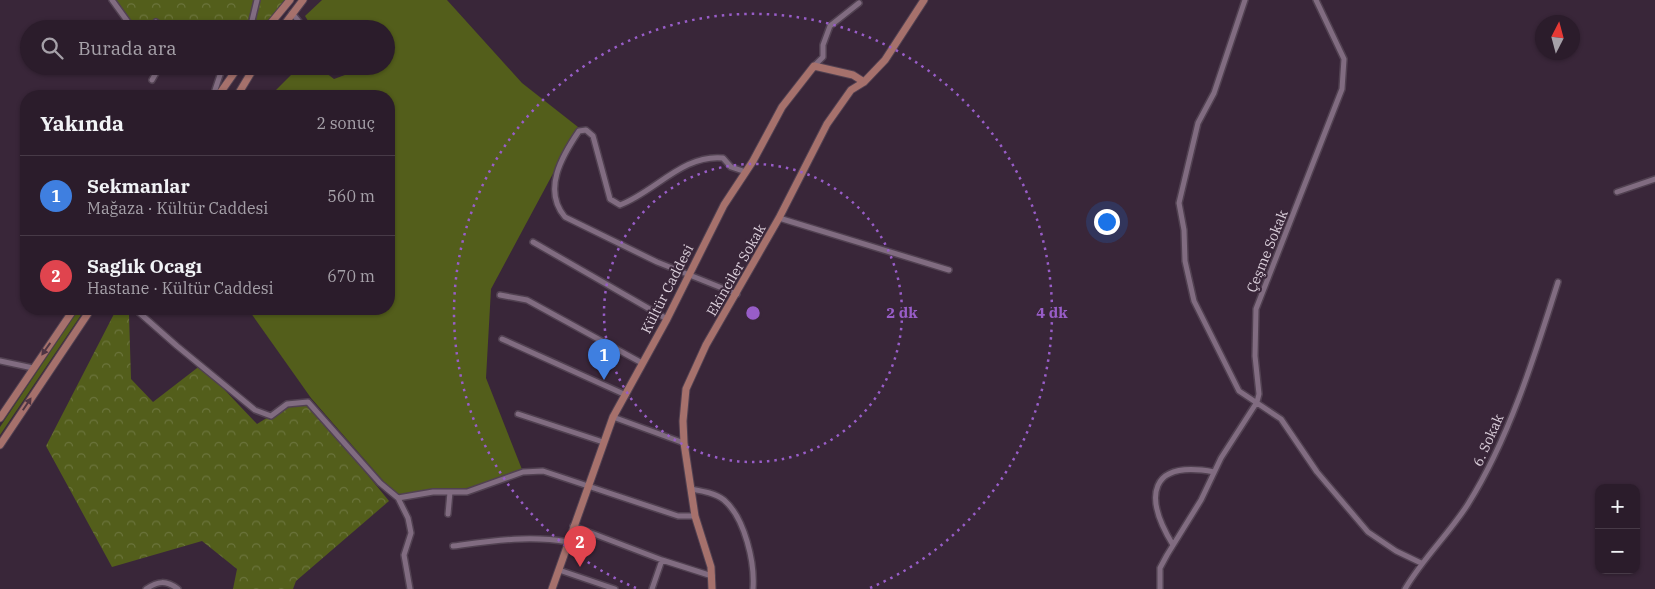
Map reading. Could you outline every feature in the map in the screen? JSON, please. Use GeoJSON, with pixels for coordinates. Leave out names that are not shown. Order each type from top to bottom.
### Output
{"type":"FeatureCollection","features":[{"type":"Feature","properties":{"kind":"street"},"geometry":{"type":"LineString","coordinates":[[112,0],[126,20]]}},
{"type":"Feature","properties":{"kind":"street"},"geometry":{"type":"LineString","coordinates":[[252,20],[257,0]]}},
{"type":"Feature","properties":{"kind":"street"},"geometry":{"type":"LineString","coordinates":[[273,20],[290,0]]}},
{"type":"Feature","properties":{"kind":"street"},"geometry":{"type":"LineString","coordinates":[[287,20],[303,0]]}},
{"type":"Feature","properties":{"kind":"street"},"geometry":{"type":"LineString","coordinates":[[1245,0],[1214,93],[1198,123],[1178,203],[1184,230],[1186,261],[1194,301],[1234,386],[1281,419],[1317,472],[1368,532],[1396,551],[1421,563]]}},
{"type":"Feature","properties":{"kind":"street","name":"Çeşme Sokak"},"geometry":{"type":"LineString","coordinates":[[1257,402],[1259,394],[1255,356],[1256,309],[1260,294],[1301,199],[1344,81],[1345,66],[1342,53],[1316,0]]}},
{"type":"Feature","properties":{"kind":"street"},"geometry":{"type":"LineString","coordinates":[[814,66],[823,57],[824,45],[830,26],[859,2]]}},
{"type":"Feature","properties":{"kind":"street","name":"Ekinciler Sokak"},"geometry":{"type":"LineString","coordinates":[[710,588],[712,576],[695,516],[684,443],[683,421],[686,389],[706,345],[779,218],[827,124],[851,90],[864,82],[885,60],[923,2]]}},
{"type":"Feature","properties":{"kind":"street"},"geometry":{"type":"LineString","coordinates":[[292,14],[297,20]]}},
{"type":"Feature","properties":{"kind":"street"},"geometry":{"type":"LineString","coordinates":[[814,66],[853,75],[864,82]]}},
{"type":"Feature","properties":{"kind":"street","name":"Kültür Caddesi"},"geometry":{"type":"LineString","coordinates":[[552,589],[602,442],[613,417],[667,320],[724,205],[746,172],[782,107],[814,66]]}},
{"type":"Feature","properties":{"kind":"street"},"geometry":{"type":"LineString","coordinates":[[152,80],[155,75]]}},
{"type":"Feature","properties":{"kind":"street"},"geometry":{"type":"LineString","coordinates":[[215,90],[220,75]]}},
{"type":"Feature","properties":{"kind":"street"},"geometry":{"type":"LineString","coordinates":[[222,90],[233,75]]}},
{"type":"Feature","properties":{"kind":"street"},"geometry":{"type":"LineString","coordinates":[[240,90],[249,75]]}},
{"type":"Feature","properties":{"kind":"street"},"geometry":{"type":"LineString","coordinates":[[737,294],[657,262],[565,217],[556,206],[554,177],[572,141],[579,131],[586,130],[593,136],[606,190],[610,199],[620,205],[637,198],[683,167],[708,156],[723,158],[731,167],[746,172]]}},
{"type":"Feature","properties":{"kind":"street"},"geometry":{"type":"LineString","coordinates":[[1617,192],[1655,179]]}},
{"type":"Feature","properties":{"kind":"street"},"geometry":{"type":"LineString","coordinates":[[779,218],[949,270]]}},
{"type":"Feature","properties":{"kind":"street"},"geometry":{"type":"LineString","coordinates":[[533,242],[667,320]]}},
{"type":"Feature","properties":{"kind":"street","name":"6. Sokak"},"geometry":{"type":"LineString","coordinates":[[1404,589],[1421,563],[1467,505],[1491,464],[1513,413],[1558,282]]}},
{"type":"Feature","properties":{"kind":"street"},"geometry":{"type":"LineString","coordinates":[[500,295],[527,300],[642,363]]}},
{"type":"Feature","properties":{"kind":"street"},"geometry":{"type":"LineString","coordinates":[[0,418],[70,315]]}},
{"type":"Feature","properties":{"kind":"street"},"geometry":{"type":"LineString","coordinates":[[0,445],[87,315]]}},
{"type":"Feature","properties":{"kind":"street"},"geometry":{"type":"LineString","coordinates":[[144,315],[177,346],[255,410],[271,416],[287,404],[308,402],[380,483],[398,498],[408,518],[411,533],[404,555],[410,589]]}},
{"type":"Feature","properties":{"kind":"street"},"geometry":{"type":"LineString","coordinates":[[502,339],[626,395]]}},
{"type":"Feature","properties":{"kind":"street"},"geometry":{"type":"LineString","coordinates":[[0,361],[33,368]]}},
{"type":"Feature","properties":{"kind":"street"},"geometry":{"type":"LineString","coordinates":[[1160,589],[1160,568],[1196,508],[1230,443],[1257,402]]}},
{"type":"Feature","properties":{"kind":"street"},"geometry":{"type":"LineString","coordinates":[[518,414],[602,442]]}},
{"type":"Feature","properties":{"kind":"street"},"geometry":{"type":"LineString","coordinates":[[613,417],[684,443]]}},
{"type":"Feature","properties":{"kind":"street"},"geometry":{"type":"LineString","coordinates":[[1173,544],[1158,516],[1154,499],[1158,486],[1167,476],[1181,470],[1214,472]]}},
{"type":"Feature","properties":{"kind":"street"},"geometry":{"type":"LineString","coordinates":[[398,498],[433,492],[467,492],[523,472],[543,471],[678,516],[695,516]]}},
{"type":"Feature","properties":{"kind":"street"},"geometry":{"type":"LineString","coordinates":[[691,489],[714,495],[724,500],[729,507],[748,546],[752,567],[753,589]]}},
{"type":"Feature","properties":{"kind":"street"},"geometry":{"type":"LineString","coordinates":[[448,514],[450,492]]}},
{"type":"Feature","properties":{"kind":"street"},"geometry":{"type":"LineString","coordinates":[[573,526],[662,560],[712,576]]}},
{"type":"Feature","properties":{"kind":"street"},"geometry":{"type":"LineString","coordinates":[[453,546],[547,538],[568,542]]}},
{"type":"Feature","properties":{"kind":"street"},"geometry":{"type":"LineString","coordinates":[[652,589],[662,560]]}},
{"type":"Feature","properties":{"kind":"street"},"geometry":{"type":"LineString","coordinates":[[559,570],[601,587],[615,589]]}},
{"type":"Feature","properties":{"kind":"street"},"geometry":{"type":"LineString","coordinates":[[146,589],[156,582],[168,582],[178,589]]}},
{"type":"Feature","properties":{"kind":"green space"},"geometry":{"type":"Polygon","coordinates":[[[112,0],[292,0],[274,20],[126,20],[112,0]]]}},
{"type":"Feature","properties":{"kind":"green space"},"geometry":{"type":"Polygon","coordinates":[[[322,0],[447,0],[522,83],[578,127],[491,289],[486,378],[523,472],[467,492],[398,498],[311,398],[252,315],[395,315],[395,90],[276,90],[291,75],[329,75],[334,79],[345,75],[395,75],[395,20],[307,20],[305,16],[322,0]]]}},
{"type":"Feature","properties":{"kind":"green space"},"geometry":{"type":"Polygon","coordinates":[[[75,315],[81,315],[0,435],[0,427],[75,315]]]}},
{"type":"Feature","properties":{"kind":"green space"},"geometry":{"type":"Polygon","coordinates":[[[113,315],[129,315],[131,379],[153,402],[201,365],[257,424],[281,409],[308,402],[389,501],[296,581],[293,589],[233,589],[237,569],[202,541],[112,567],[46,446],[113,315]]]}},
{"type":"Feature","properties":{"kind":"place","name":"Sekmanlar"},"geometry":{"type":"Point","coordinates":[604,380]}},
{"type":"Feature","properties":{"kind":"place","name":"Saglık Ocagı"},"geometry":{"type":"Point","coordinates":[580,567]}}]}
